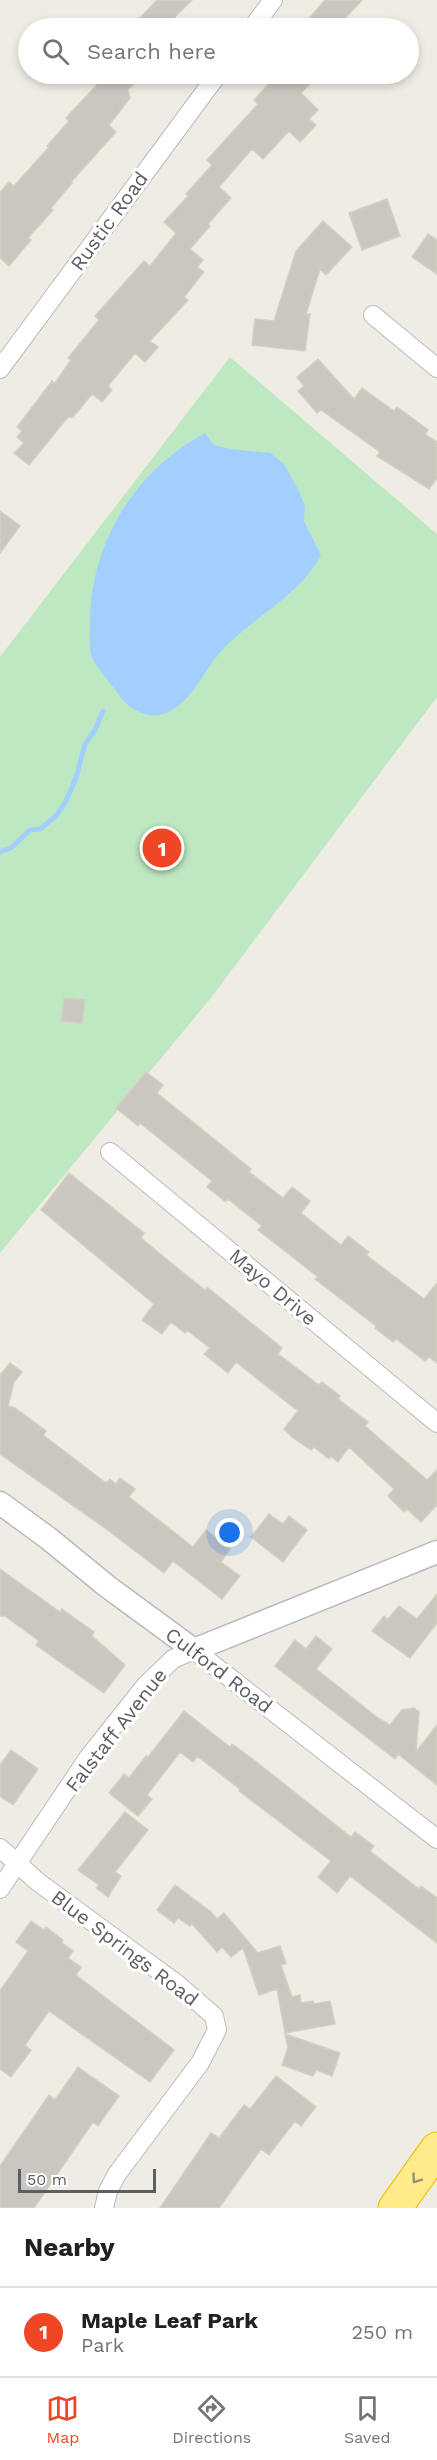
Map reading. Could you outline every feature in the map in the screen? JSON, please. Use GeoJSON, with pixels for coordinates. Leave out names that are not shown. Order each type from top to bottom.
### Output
{"type":"FeatureCollection","features":[{"type":"Feature","properties":{"kind":"highway"},"geometry":{"type":"LineString","coordinates":[[395,2208],[437,2150]]}},
{"type":"Feature","properties":{"kind":"street"},"geometry":{"type":"LineString","coordinates":[[260,18],[273,0]]}},
{"type":"Feature","properties":{"kind":"street","name":"Rustic Road"},"geometry":{"type":"LineString","coordinates":[[0,369],[211,84]]}},
{"type":"Feature","properties":{"kind":"street"},"geometry":{"type":"LineString","coordinates":[[373,315],[437,368]]}},
{"type":"Feature","properties":{"kind":"street","name":"Mayo Drive"},"geometry":{"type":"LineString","coordinates":[[110,1152],[437,1423]]}},
{"type":"Feature","properties":{"kind":"street","name":"Culford Road"},"geometry":{"type":"LineString","coordinates":[[0,1503],[437,1839]]}},
{"type":"Feature","properties":{"kind":"street","name":"Falstaff Avenue"},"geometry":{"type":"LineString","coordinates":[[0,1889],[88,1758],[145,1686],[173,1659],[437,1552]]}},
{"type":"Feature","properties":{"kind":"street","name":"Blue Springs Road"},"geometry":{"type":"LineString","coordinates":[[0,1848],[38,1882],[177,1984],[214,2016],[217,2030],[200,2063],[117,2174],[108,2191],[104,2208]]}},
{"type":"Feature","properties":{"kind":"green space"},"geometry":{"type":"Polygon","coordinates":[[[230,357],[437,534],[437,697],[210,999],[0,1253],[0,657],[230,357]]]}},
{"type":"Feature","properties":{"kind":"water"},"geometry":{"type":"Polygon","coordinates":[[[205,433],[214,445],[270,453],[284,464],[305,506],[304,521],[321,555],[312,569],[290,593],[226,646],[184,701],[166,713],[146,714],[134,709],[123,700],[92,658],[90,622],[92,592],[108,537],[138,488],[158,467],[205,433]]]}},
{"type":"Feature","properties":{"kind":"building"},"geometry":{"type":"Polygon","coordinates":[[[157,0],[192,0],[174,18],[140,18],[157,0]]]}},
{"type":"Feature","properties":{"kind":"building"},"geometry":{"type":"Polygon","coordinates":[[[325,0],[362,0],[345,18],[309,18],[325,0]]]}},
{"type":"Feature","properties":{"kind":"building"},"geometry":{"type":"Polygon","coordinates":[[[98,84],[134,84],[128,90],[130,98],[109,125],[116,132],[71,182],[51,208],[53,210],[28,238],[31,240],[9,266],[0,258],[0,192],[9,182],[14,186],[49,147],[47,146],[69,121],[66,118],[98,84]]]}},
{"type":"Feature","properties":{"kind":"building"},"geometry":{"type":"Polygon","coordinates":[[[269,84],[310,84],[301,93],[318,110],[309,119],[316,125],[300,142],[289,131],[263,159],[252,149],[219,187],[231,198],[190,249],[203,260],[197,267],[204,272],[184,297],[188,300],[150,341],[158,347],[145,362],[135,353],[108,386],[112,390],[102,402],[92,394],[73,417],[68,417],[29,465],[14,453],[24,443],[17,437],[22,431],[17,427],[52,381],[55,383],[71,360],[68,358],[99,320],[95,316],[144,261],[150,266],[176,233],[164,222],[212,165],[207,160],[258,104],[254,100],[269,84]]]}},
{"type":"Feature","properties":{"kind":"building"},"geometry":{"type":"Polygon","coordinates":[[[387,199],[400,236],[362,250],[349,213],[387,199]]]}},
{"type":"Feature","properties":{"kind":"building"},"geometry":{"type":"Polygon","coordinates":[[[323,221],[352,247],[326,275],[320,269],[306,314],[310,314],[305,351],[252,345],[255,319],[274,321],[296,251],[323,221]]]}},
{"type":"Feature","properties":{"kind":"building"},"geometry":{"type":"Polygon","coordinates":[[[428,234],[437,240],[437,274],[412,257],[428,234]]]}},
{"type":"Feature","properties":{"kind":"building"},"geometry":{"type":"Polygon","coordinates":[[[318,359],[354,399],[362,388],[394,411],[397,407],[428,430],[425,434],[437,442],[437,478],[429,489],[377,456],[380,452],[321,410],[317,413],[298,391],[304,386],[297,377],[318,359]]]}},
{"type":"Feature","properties":{"kind":"building"},"geometry":{"type":"Polygon","coordinates":[[[0,511],[20,526],[0,553],[0,511]]]}},
{"type":"Feature","properties":{"kind":"building"},"geometry":{"type":"Polygon","coordinates":[[[64,998],[85,1000],[82,1023],[61,1021],[64,998]]]}},
{"type":"Feature","properties":{"kind":"building"},"geometry":{"type":"Polygon","coordinates":[[[146,1072],[163,1085],[157,1093],[251,1169],[249,1172],[283,1198],[292,1187],[310,1201],[301,1213],[341,1245],[348,1236],[369,1252],[366,1255],[424,1299],[437,1283],[437,1363],[429,1357],[425,1361],[396,1339],[393,1342],[375,1328],[376,1326],[315,1279],[318,1277],[258,1230],[262,1226],[228,1199],[226,1202],[207,1187],[212,1181],[140,1123],[138,1126],[116,1108],[146,1072]]]}},
{"type":"Feature","properties":{"kind":"building"},"geometry":{"type":"Polygon","coordinates":[[[69,1173],[144,1233],[141,1238],[181,1271],[205,1290],[207,1287],[282,1348],[278,1354],[319,1385],[322,1382],[340,1396],[338,1399],[368,1422],[365,1426],[427,1480],[437,1470],[437,1505],[421,1522],[407,1509],[404,1512],[388,1496],[394,1489],[349,1447],[338,1462],[331,1456],[329,1459],[314,1447],[311,1450],[292,1437],[284,1429],[298,1411],[236,1362],[228,1373],[204,1354],[210,1348],[187,1330],[185,1333],[171,1322],[162,1334],[142,1320],[154,1304],[41,1210],[69,1173]]]}},
{"type":"Feature","properties":{"kind":"building"},"geometry":{"type":"Polygon","coordinates":[[[10,1363],[22,1372],[14,1382],[8,1406],[15,1408],[46,1431],[43,1435],[106,1483],[110,1479],[116,1484],[120,1478],[135,1489],[129,1497],[193,1547],[206,1530],[230,1549],[221,1562],[240,1576],[222,1599],[173,1561],[164,1573],[0,1454],[0,1375],[10,1363]]]}},
{"type":"Feature","properties":{"kind":"building"},"geometry":{"type":"Polygon","coordinates":[[[269,1514],[283,1524],[289,1516],[307,1530],[283,1562],[251,1537],[269,1514]]]}},
{"type":"Feature","properties":{"kind":"building"},"geometry":{"type":"Polygon","coordinates":[[[0,1569],[60,1612],[62,1609],[94,1632],[92,1636],[125,1665],[104,1693],[36,1645],[39,1641],[5,1616],[0,1616],[0,1569]]]}},
{"type":"Feature","properties":{"kind":"building"},"geometry":{"type":"Polygon","coordinates":[[[437,1594],[437,1623],[410,1658],[372,1631],[384,1616],[388,1619],[399,1606],[417,1619],[437,1594]]]}},
{"type":"Feature","properties":{"kind":"building"},"geometry":{"type":"Polygon","coordinates":[[[316,1636],[332,1649],[316,1669],[378,1718],[390,1725],[402,1710],[414,1708],[419,1712],[416,1752],[437,1725],[437,1785],[398,1754],[395,1759],[275,1666],[295,1640],[306,1649],[316,1636]]]}},
{"type":"Feature","properties":{"kind":"building"},"geometry":{"type":"Polygon","coordinates":[[[184,1711],[230,1747],[232,1744],[259,1764],[351,1837],[355,1832],[374,1846],[370,1851],[419,1889],[421,1886],[437,1898],[437,1943],[350,1876],[337,1893],[318,1877],[331,1861],[197,1756],[193,1762],[180,1752],[147,1795],[152,1799],[138,1816],[109,1793],[124,1774],[129,1778],[184,1711]]]}},
{"type":"Feature","properties":{"kind":"building"},"geometry":{"type":"Polygon","coordinates":[[[11,1750],[38,1769],[13,1805],[0,1796],[0,1765],[11,1750]]]}},
{"type":"Feature","properties":{"kind":"building"},"geometry":{"type":"Polygon","coordinates":[[[125,1812],[148,1830],[115,1872],[121,1876],[108,1897],[96,1888],[99,1885],[78,1870],[125,1812]]]}},
{"type":"Feature","properties":{"kind":"building"},"geometry":{"type":"Polygon","coordinates":[[[175,1885],[217,1919],[224,1913],[258,1953],[280,1946],[286,1963],[281,1965],[292,1997],[300,1995],[301,2003],[313,2001],[314,2004],[330,2001],[335,2024],[285,2033],[277,1989],[259,1995],[243,1948],[231,1957],[222,1947],[217,1952],[192,1924],[190,1926],[178,1918],[174,1923],[157,1910],[175,1885]]]}},
{"type":"Feature","properties":{"kind":"building"},"geometry":{"type":"Polygon","coordinates":[[[31,1921],[44,1930],[46,1927],[73,1951],[68,1958],[81,1967],[76,1975],[174,2050],[150,2082],[49,2011],[25,2045],[31,2050],[11,2077],[0,2069],[0,1991],[28,1951],[16,1942],[31,1921]]]}},
{"type":"Feature","properties":{"kind":"building"},"geometry":{"type":"Polygon","coordinates":[[[285,2034],[340,2053],[332,2076],[316,2070],[313,2076],[282,2065],[288,2048],[285,2034]]]}},
{"type":"Feature","properties":{"kind":"building"},"geometry":{"type":"Polygon","coordinates":[[[78,2067],[119,2096],[98,2126],[93,2122],[34,2208],[0,2208],[0,2166],[49,2095],[55,2100],[78,2067]]]}},
{"type":"Feature","properties":{"kind":"building"},"geometry":{"type":"Polygon","coordinates":[[[276,2076],[316,2107],[301,2126],[295,2121],[269,2155],[261,2149],[219,2208],[160,2208],[211,2133],[219,2138],[244,2105],[250,2109],[276,2076]]]}},
{"type":"Feature","properties":{"kind":"waterway"},"geometry":{"type":"LineString","coordinates":[[0,852],[11,848],[30,830],[40,829],[55,817],[65,803],[76,778],[85,744],[95,730],[103,711]]}},
{"type":"Feature","properties":{"kind":"place","name":"Maple Leaf Park"},"geometry":{"type":"Point","coordinates":[162,848]}}]}
